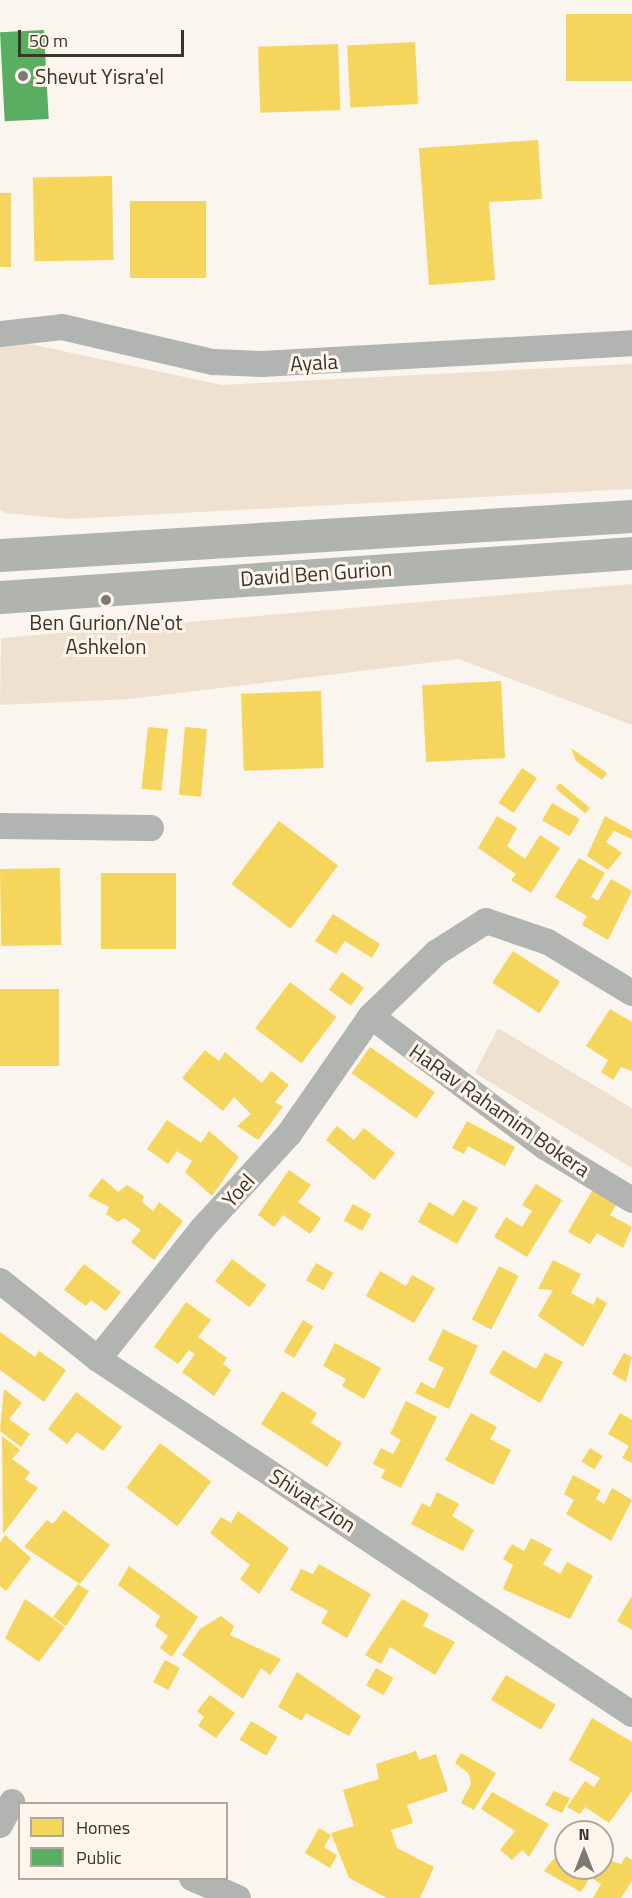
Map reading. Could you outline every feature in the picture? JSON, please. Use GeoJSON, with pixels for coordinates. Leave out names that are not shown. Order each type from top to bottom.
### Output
{"type":"FeatureCollection","features":[{"type":"Feature","properties":{"kind":"main road","name":"David Ben Gurion"},"geometry":{"type":"LineString","coordinates":[[6,550],[632,516]]}},
{"type":"Feature","properties":{"kind":"main road","name":"David Ben Gurion"},"geometry":{"type":"LineString","coordinates":[[0,597],[632,552]]}},
{"type":"Feature","properties":{"kind":"street","name":"Ayala"},"geometry":{"type":"LineString","coordinates":[[0,334],[62,327],[213,362],[262,364],[632,343]]}},
{"type":"Feature","properties":{"kind":"street"},"geometry":{"type":"LineString","coordinates":[[0,826],[151,828]]}},
{"type":"Feature","properties":{"kind":"street","name":"Yoel"},"geometry":{"type":"LineString","coordinates":[[98,1359],[202,1230],[289,1134],[371,1016],[436,954],[486,921],[548,942],[632,993]]}},
{"type":"Feature","properties":{"kind":"street","name":"HaRav Rahamim Bokera"},"geometry":{"type":"LineString","coordinates":[[371,1016],[545,1147],[632,1200]]}},
{"type":"Feature","properties":{"kind":"street","name":"Shivat Zion"},"geometry":{"type":"LineString","coordinates":[[0,1281],[98,1359],[632,1714]]}},
{"type":"Feature","properties":{"kind":"street"},"geometry":{"type":"LineString","coordinates":[[0,1825],[10,1801]]}},
{"type":"Feature","properties":{"kind":"street"},"geometry":{"type":"LineString","coordinates":[[197,1880],[238,1898]]}},
{"type":"Feature","properties":{"kind":"shaded area"},"geometry":{"type":"Polygon","coordinates":[[[25,343],[222,385],[632,364],[632,489],[69,519],[6,513],[0,510],[0,345],[25,343]]]}},
{"type":"Feature","properties":{"kind":"shaded area"},"geometry":{"type":"Polygon","coordinates":[[[632,584],[632,725],[459,659],[130,699],[0,705],[1,638],[632,584]]]}},
{"type":"Feature","properties":{"kind":"shaded area"},"geometry":{"type":"Polygon","coordinates":[[[498,1028],[632,1108],[632,1168],[475,1073],[498,1028]]]}},
{"type":"Feature","properties":{"kind":"building: Homes"},"geometry":{"type":"Polygon","coordinates":[[[566,14],[632,14],[632,81],[566,81],[566,14]]]}},
{"type":"Feature","properties":{"kind":"building: Homes"},"geometry":{"type":"Polygon","coordinates":[[[415,42],[418,104],[350,107],[347,46],[415,42]]]}},
{"type":"Feature","properties":{"kind":"building: Homes"},"geometry":{"type":"Polygon","coordinates":[[[338,44],[340,110],[260,113],[258,47],[338,44]]]}},
{"type":"Feature","properties":{"kind":"building: Homes"},"geometry":{"type":"Polygon","coordinates":[[[538,140],[542,199],[489,202],[495,280],[429,285],[419,148],[538,140]]]}},
{"type":"Feature","properties":{"kind":"building: Homes"},"geometry":{"type":"Polygon","coordinates":[[[112,176],[113,260],[34,261],[33,177],[112,176]]]}},
{"type":"Feature","properties":{"kind":"building: Homes"},"geometry":{"type":"Polygon","coordinates":[[[0,193],[11,193],[11,267],[0,267],[0,193]]]}},
{"type":"Feature","properties":{"kind":"building: Homes"},"geometry":{"type":"Polygon","coordinates":[[[130,201],[206,201],[206,278],[130,278],[130,201]]]}},
{"type":"Feature","properties":{"kind":"building: Homes"},"geometry":{"type":"Polygon","coordinates":[[[501,681],[505,758],[426,762],[422,685],[501,681]]]}},
{"type":"Feature","properties":{"kind":"building: Homes"},"geometry":{"type":"Polygon","coordinates":[[[321,691],[324,768],[244,771],[241,694],[321,691]]]}},
{"type":"Feature","properties":{"kind":"building: Homes"},"geometry":{"type":"Polygon","coordinates":[[[148,727],[168,729],[161,791],[142,789],[148,727]]]}},
{"type":"Feature","properties":{"kind":"building: Homes"},"geometry":{"type":"Polygon","coordinates":[[[185,727],[207,729],[201,797],[179,795],[185,727]]]}},
{"type":"Feature","properties":{"kind":"building: Homes"},"geometry":{"type":"Polygon","coordinates":[[[571,748],[607,773],[602,780],[576,761],[571,748]]]}},
{"type":"Feature","properties":{"kind":"building: Homes"},"geometry":{"type":"Polygon","coordinates":[[[522,768],[537,778],[513,813],[499,803],[522,768]]]}},
{"type":"Feature","properties":{"kind":"building: Homes"},"geometry":{"type":"Polygon","coordinates":[[[560,783],[590,808],[585,813],[556,788],[560,783]]]}},
{"type":"Feature","properties":{"kind":"building: Homes"},"geometry":{"type":"Polygon","coordinates":[[[552,803],[580,819],[570,836],[542,820],[552,803]]]}},
{"type":"Feature","properties":{"kind":"building: Homes"},"geometry":{"type":"Polygon","coordinates":[[[497,816],[517,828],[507,846],[525,859],[540,835],[560,848],[531,893],[511,880],[516,874],[478,848],[497,816]]]}},
{"type":"Feature","properties":{"kind":"building: Homes"},"geometry":{"type":"Polygon","coordinates":[[[605,816],[632,831],[632,839],[614,831],[606,842],[622,853],[608,870],[587,856],[605,816]]]}},
{"type":"Feature","properties":{"kind":"building: Homes"},"geometry":{"type":"Polygon","coordinates":[[[279,821],[338,866],[291,929],[231,884],[279,821]]]}},
{"type":"Feature","properties":{"kind":"building: Homes"},"geometry":{"type":"Polygon","coordinates":[[[579,858],[605,873],[591,897],[598,901],[611,879],[632,891],[608,940],[582,925],[587,916],[555,897],[579,858]]]}},
{"type":"Feature","properties":{"kind":"building: Homes"},"geometry":{"type":"Polygon","coordinates":[[[60,868],[61,945],[1,946],[0,869],[60,868]]]}},
{"type":"Feature","properties":{"kind":"building: Homes"},"geometry":{"type":"Polygon","coordinates":[[[101,873],[176,873],[176,949],[101,949],[101,873]]]}},
{"type":"Feature","properties":{"kind":"building: Homes"},"geometry":{"type":"Polygon","coordinates":[[[333,914],[380,944],[372,958],[345,941],[336,954],[315,941],[333,914]]]}},
{"type":"Feature","properties":{"kind":"building: Homes"},"geometry":{"type":"Polygon","coordinates":[[[513,951],[560,981],[539,1013],[492,983],[513,951]]]}},
{"type":"Feature","properties":{"kind":"building: Homes"},"geometry":{"type":"Polygon","coordinates":[[[342,972],[364,988],[351,1006],[329,990],[342,972]]]}},
{"type":"Feature","properties":{"kind":"building: Homes"},"geometry":{"type":"Polygon","coordinates":[[[290,982],[336,1017],[301,1063],[255,1028],[290,982]]]}},
{"type":"Feature","properties":{"kind":"building: Homes"},"geometry":{"type":"Polygon","coordinates":[[[0,989],[59,989],[59,1066],[0,1066],[0,989]]]}},
{"type":"Feature","properties":{"kind":"building: Homes"},"geometry":{"type":"Polygon","coordinates":[[[610,1009],[632,1022],[632,1071],[621,1067],[613,1080],[601,1072],[608,1060],[586,1046],[610,1009]]]}},
{"type":"Feature","properties":{"kind":"building: Homes"},"geometry":{"type":"Polygon","coordinates":[[[370,1047],[435,1092],[416,1119],[352,1073],[370,1047]]]}},
{"type":"Feature","properties":{"kind":"building: Homes"},"geometry":{"type":"Polygon","coordinates":[[[205,1050],[219,1061],[225,1052],[262,1083],[271,1071],[289,1085],[275,1102],[283,1107],[258,1140],[237,1126],[251,1114],[234,1097],[223,1111],[182,1078],[205,1050]]]}},
{"type":"Feature","properties":{"kind":"building: Homes"},"geometry":{"type":"Polygon","coordinates":[[[167,1120],[201,1143],[209,1131],[239,1157],[212,1196],[185,1172],[192,1161],[177,1151],[168,1164],[147,1149],[167,1120]]]}},
{"type":"Feature","properties":{"kind":"building: Homes"},"geometry":{"type":"Polygon","coordinates":[[[467,1121],[515,1147],[505,1166],[468,1146],[464,1154],[452,1148],[467,1121]]]}},
{"type":"Feature","properties":{"kind":"building: Homes"},"geometry":{"type":"Polygon","coordinates":[[[337,1126],[354,1140],[364,1128],[395,1153],[374,1180],[326,1140],[337,1126]]]}},
{"type":"Feature","properties":{"kind":"building: Homes"},"geometry":{"type":"Polygon","coordinates":[[[289,1170],[311,1185],[298,1202],[321,1218],[310,1234],[283,1215],[274,1227],[258,1215],[289,1170]]]}},
{"type":"Feature","properties":{"kind":"building: Homes"},"geometry":{"type":"Polygon","coordinates":[[[102,1178],[118,1192],[127,1185],[144,1196],[142,1202],[153,1211],[159,1202],[183,1221],[154,1260],[131,1242],[141,1230],[124,1218],[118,1222],[106,1214],[109,1207],[88,1196],[102,1178]]]}},
{"type":"Feature","properties":{"kind":"building: Homes"},"geometry":{"type":"Polygon","coordinates":[[[536,1184],[562,1200],[527,1257],[494,1237],[506,1217],[522,1227],[532,1211],[522,1205],[536,1184]]]}},
{"type":"Feature","properties":{"kind":"building: Homes"},"geometry":{"type":"Polygon","coordinates":[[[596,1184],[620,1198],[610,1215],[632,1227],[623,1248],[597,1233],[590,1244],[568,1232],[596,1184]]]}},
{"type":"Feature","properties":{"kind":"building: Homes"},"geometry":{"type":"Polygon","coordinates":[[[463,1200],[478,1208],[457,1244],[418,1222],[429,1202],[453,1216],[463,1200]]]}},
{"type":"Feature","properties":{"kind":"building: Homes"},"geometry":{"type":"Polygon","coordinates":[[[353,1204],[371,1214],[362,1231],[344,1221],[353,1204]]]}},
{"type":"Feature","properties":{"kind":"building: Homes"},"geometry":{"type":"Polygon","coordinates":[[[232,1259],[266,1285],[249,1307],[215,1281],[232,1259]]]}},
{"type":"Feature","properties":{"kind":"building: Homes"},"geometry":{"type":"Polygon","coordinates":[[[553,1260],[581,1274],[571,1293],[593,1305],[597,1297],[607,1303],[583,1347],[538,1316],[553,1290],[538,1289],[553,1260]]]}},
{"type":"Feature","properties":{"kind":"building: Homes"},"geometry":{"type":"Polygon","coordinates":[[[316,1263],[333,1273],[323,1290],[306,1280],[316,1263]]]}},
{"type":"Feature","properties":{"kind":"building: Homes"},"geometry":{"type":"Polygon","coordinates":[[[84,1264],[121,1292],[106,1311],[91,1300],[86,1306],[64,1290],[84,1264]]]}},
{"type":"Feature","properties":{"kind":"building: Homes"},"geometry":{"type":"Polygon","coordinates":[[[499,1266],[519,1276],[491,1329],[472,1319],[499,1266]]]}},
{"type":"Feature","properties":{"kind":"building: Homes"},"geometry":{"type":"Polygon","coordinates":[[[380,1271],[406,1286],[412,1275],[435,1288],[414,1323],[366,1296],[380,1271]]]}},
{"type":"Feature","properties":{"kind":"building: Homes"},"geometry":{"type":"Polygon","coordinates":[[[186,1302],[211,1320],[198,1337],[227,1358],[223,1364],[231,1370],[214,1396],[182,1372],[195,1354],[189,1350],[178,1364],[154,1347],[186,1302]]]}},
{"type":"Feature","properties":{"kind":"building: Homes"},"geometry":{"type":"Polygon","coordinates":[[[303,1320],[313,1326],[294,1358],[284,1352],[303,1320]]]}},
{"type":"Feature","properties":{"kind":"building: Homes"},"geometry":{"type":"Polygon","coordinates":[[[443,1329],[478,1346],[449,1409],[415,1393],[421,1382],[434,1389],[444,1368],[428,1360],[443,1329]]]}},
{"type":"Feature","properties":{"kind":"building: Homes"},"geometry":{"type":"Polygon","coordinates":[[[0,1332],[35,1357],[39,1351],[66,1370],[44,1402],[0,1370],[0,1332]]]}},
{"type":"Feature","properties":{"kind":"building: Homes"},"geometry":{"type":"Polygon","coordinates":[[[335,1343],[381,1368],[364,1399],[342,1386],[346,1379],[323,1366],[335,1343]]]}},
{"type":"Feature","properties":{"kind":"building: Homes"},"geometry":{"type":"Polygon","coordinates":[[[503,1350],[536,1369],[545,1353],[563,1362],[540,1403],[489,1373],[503,1350]]]}},
{"type":"Feature","properties":{"kind":"building: Homes"},"geometry":{"type":"Polygon","coordinates":[[[624,1353],[632,1357],[626,1382],[612,1374],[624,1353]]]}},
{"type":"Feature","properties":{"kind":"building: Homes"},"geometry":{"type":"Polygon","coordinates":[[[4,1389],[22,1403],[9,1419],[30,1434],[21,1447],[0,1431],[4,1389]]]}},
{"type":"Feature","properties":{"kind":"building: Homes"},"geometry":{"type":"Polygon","coordinates":[[[282,1391],[317,1413],[311,1423],[342,1443],[327,1467],[261,1424],[282,1391]]]}},
{"type":"Feature","properties":{"kind":"building: Homes"},"geometry":{"type":"Polygon","coordinates":[[[76,1392],[122,1427],[103,1451],[77,1432],[67,1444],[48,1429],[76,1392]]]}},
{"type":"Feature","properties":{"kind":"building: Homes"},"geometry":{"type":"Polygon","coordinates":[[[406,1401],[437,1417],[401,1488],[381,1478],[385,1470],[373,1464],[381,1448],[393,1454],[401,1440],[390,1434],[406,1401]]]}},
{"type":"Feature","properties":{"kind":"building: Homes"},"geometry":{"type":"Polygon","coordinates":[[[471,1413],[497,1427],[490,1439],[511,1450],[493,1485],[445,1460],[471,1413]]]}},
{"type":"Feature","properties":{"kind":"building: Homes"},"geometry":{"type":"Polygon","coordinates":[[[620,1413],[632,1420],[632,1463],[622,1458],[629,1446],[608,1434],[620,1413]]]}},
{"type":"Feature","properties":{"kind":"building: Homes"},"geometry":{"type":"Polygon","coordinates":[[[2,1436],[20,1450],[12,1459],[30,1472],[25,1479],[38,1488],[3,1534],[2,1436]]]}},
{"type":"Feature","properties":{"kind":"building: Homes"},"geometry":{"type":"Polygon","coordinates":[[[160,1443],[211,1482],[177,1526],[126,1488],[160,1443]]]}},
{"type":"Feature","properties":{"kind":"building: Homes"},"geometry":{"type":"Polygon","coordinates":[[[590,1448],[603,1456],[594,1470],[582,1462],[590,1448]]]}},
{"type":"Feature","properties":{"kind":"building: Homes"},"geometry":{"type":"Polygon","coordinates":[[[573,1475],[601,1490],[596,1499],[604,1504],[612,1488],[632,1500],[611,1541],[566,1514],[574,1500],[564,1494],[573,1475]]]}},
{"type":"Feature","properties":{"kind":"building: Homes"},"geometry":{"type":"Polygon","coordinates":[[[437,1492],[459,1504],[452,1516],[474,1530],[463,1551],[411,1524],[422,1503],[430,1507],[437,1492]]]}},
{"type":"Feature","properties":{"kind":"building: Homes"},"geometry":{"type":"Polygon","coordinates":[[[64,1510],[110,1545],[80,1584],[24,1547],[47,1520],[53,1524],[64,1510]]]}},
{"type":"Feature","properties":{"kind":"building: Homes"},"geometry":{"type":"Polygon","coordinates":[[[238,1511],[289,1548],[259,1594],[240,1579],[250,1565],[210,1533],[221,1517],[231,1523],[238,1511]]]}},
{"type":"Feature","properties":{"kind":"building: Homes"},"geometry":{"type":"Polygon","coordinates":[[[5,1535],[31,1558],[6,1591],[0,1586],[0,1543],[5,1535]]]}},
{"type":"Feature","properties":{"kind":"building: Homes"},"geometry":{"type":"Polygon","coordinates":[[[531,1538],[552,1549],[543,1564],[560,1574],[567,1562],[593,1576],[570,1619],[503,1589],[513,1565],[503,1559],[512,1544],[524,1551],[531,1538]]]}},
{"type":"Feature","properties":{"kind":"building: Homes"},"geometry":{"type":"Polygon","coordinates":[[[319,1564],[371,1594],[347,1638],[321,1623],[328,1611],[290,1590],[301,1569],[313,1574],[319,1564]]]}},
{"type":"Feature","properties":{"kind":"building: Homes"},"geometry":{"type":"Polygon","coordinates":[[[129,1566],[198,1617],[172,1657],[160,1648],[168,1636],[155,1626],[160,1616],[118,1585],[129,1566]]]}},
{"type":"Feature","properties":{"kind":"building: Homes"},"geometry":{"type":"Polygon","coordinates":[[[78,1584],[89,1591],[66,1626],[53,1617],[78,1584]]]}},
{"type":"Feature","properties":{"kind":"building: Homes"},"geometry":{"type":"Polygon","coordinates":[[[632,1596],[632,1630],[617,1621],[632,1596]]]}},
{"type":"Feature","properties":{"kind":"building: Homes"},"geometry":{"type":"Polygon","coordinates":[[[25,1599],[65,1627],[39,1662],[5,1638],[25,1599]]]}},
{"type":"Feature","properties":{"kind":"building: Homes"},"geometry":{"type":"Polygon","coordinates":[[[402,1599],[429,1614],[423,1626],[455,1642],[435,1675],[390,1647],[381,1664],[365,1655],[402,1599]]]}},
{"type":"Feature","properties":{"kind":"building: Homes"},"geometry":{"type":"Polygon","coordinates":[[[221,1616],[234,1626],[230,1635],[281,1659],[270,1675],[261,1668],[243,1699],[182,1655],[200,1629],[221,1616]]]}},
{"type":"Feature","properties":{"kind":"building: Homes"},"geometry":{"type":"Polygon","coordinates":[[[165,1660],[180,1668],[168,1690],[153,1682],[165,1660]]]}},
{"type":"Feature","properties":{"kind":"building: Homes"},"geometry":{"type":"Polygon","coordinates":[[[376,1668],[393,1678],[383,1695],[366,1685],[376,1668]]]}},
{"type":"Feature","properties":{"kind":"building: Homes"},"geometry":{"type":"Polygon","coordinates":[[[297,1672],[361,1716],[349,1736],[306,1713],[302,1721],[278,1707],[297,1672]]]}},
{"type":"Feature","properties":{"kind":"building: Homes"},"geometry":{"type":"Polygon","coordinates":[[[506,1675],[556,1705],[541,1730],[491,1700],[506,1675]]]}},
{"type":"Feature","properties":{"kind":"building: Homes"},"geometry":{"type":"Polygon","coordinates":[[[210,1695],[235,1713],[216,1738],[198,1726],[204,1717],[197,1711],[210,1695]]]}},
{"type":"Feature","properties":{"kind":"building: Homes"},"geometry":{"type":"Polygon","coordinates":[[[592,1718],[632,1742],[632,1791],[611,1820],[604,1820],[585,1807],[580,1814],[567,1807],[585,1781],[594,1787],[600,1778],[569,1760],[592,1718]]]}},
{"type":"Feature","properties":{"kind":"building: Homes"},"geometry":{"type":"Polygon","coordinates":[[[251,1721],[278,1737],[266,1756],[240,1740],[251,1721]]]}},
{"type":"Feature","properties":{"kind":"building: Homes"},"geometry":{"type":"Polygon","coordinates":[[[416,1751],[419,1760],[436,1754],[448,1791],[407,1805],[413,1823],[391,1830],[397,1848],[434,1867],[420,1898],[387,1898],[349,1878],[331,1833],[354,1826],[343,1790],[379,1779],[376,1764],[416,1751]]]}},
{"type":"Feature","properties":{"kind":"building: Homes"},"geometry":{"type":"Polygon","coordinates":[[[461,1753],[496,1773],[474,1810],[461,1803],[471,1784],[469,1774],[455,1763],[461,1753]]]}},
{"type":"Feature","properties":{"kind":"building: Homes"},"geometry":{"type":"Polygon","coordinates":[[[554,1791],[570,1798],[562,1813],[545,1805],[554,1791]]]}},
{"type":"Feature","properties":{"kind":"building: Homes"},"geometry":{"type":"Polygon","coordinates":[[[492,1792],[549,1824],[529,1857],[522,1850],[512,1860],[500,1850],[515,1831],[481,1809],[492,1792]]]}},
{"type":"Feature","properties":{"kind":"building: Homes"},"geometry":{"type":"Polygon","coordinates":[[[319,1828],[331,1835],[324,1847],[337,1855],[330,1868],[305,1853],[319,1828]]]}},
{"type":"Feature","properties":{"kind":"building: Homes"},"geometry":{"type":"Polygon","coordinates":[[[626,1856],[632,1860],[632,1881],[621,1898],[593,1898],[601,1884],[595,1880],[614,1880],[614,1862],[621,1864],[626,1856]]]}},
{"type":"Feature","properties":{"kind":"building: Homes"},"geometry":{"type":"Polygon","coordinates":[[[554,1858],[554,1877],[544,1871],[554,1858]]]}},
{"type":"Feature","properties":{"kind":"building: Homes"},"geometry":{"type":"Polygon","coordinates":[[[560,1880],[588,1880],[581,1892],[560,1880]]]}},
{"type":"Feature","properties":{"kind":"building: Public","name":"Shevut Yisra'el"},"geometry":{"type":"Polygon","coordinates":[[[44,30],[49,119],[5,121],[0,32],[44,30]]]}},
{"type":"Feature","properties":{"kind":"place","name":"Shevut Yisra'el"},"geometry":{"type":"Point","coordinates":[23,76]}},
{"type":"Feature","properties":{"kind":"place","name":"Ben Gurion/Ne'ot Ashkelon"},"geometry":{"type":"Point","coordinates":[106,600]}}]}
